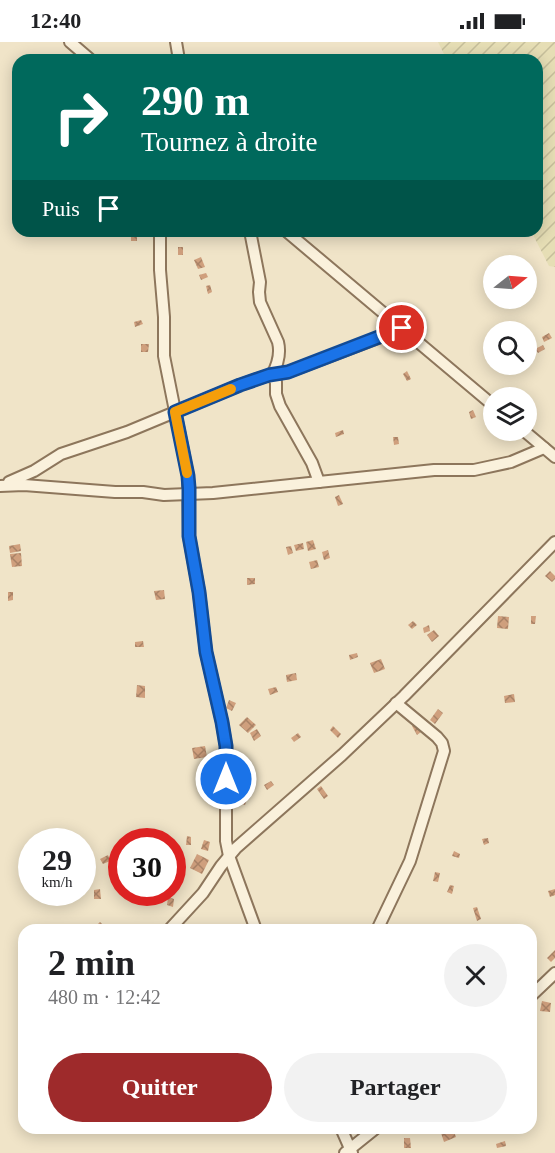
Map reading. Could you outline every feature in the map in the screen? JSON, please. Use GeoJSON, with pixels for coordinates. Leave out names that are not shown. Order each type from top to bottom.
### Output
{"type":"FeatureCollection","features":[{"type":"Feature","properties":{"kind":"street"},"geometry":{"type":"LineString","coordinates":[[70,42],[84,54]]}},
{"type":"Feature","properties":{"kind":"street"},"geometry":{"type":"LineString","coordinates":[[160,237],[164,356],[188,476],[189,536],[206,652],[226,746],[226,841],[253,924]]}},
{"type":"Feature","properties":{"kind":"street"},"geometry":{"type":"LineString","coordinates":[[251,237],[260,282],[260,302],[280,349],[278,363],[272,375]]}},
{"type":"Feature","properties":{"kind":"street"},"geometry":{"type":"LineString","coordinates":[[293,237],[483,397]]}},
{"type":"Feature","properties":{"kind":"street"},"geometry":{"type":"LineString","coordinates":[[2,485],[34,471],[61,454],[128,432],[240,385],[288,372],[402,328]]}},
{"type":"Feature","properties":{"kind":"street"},"geometry":{"type":"LineString","coordinates":[[272,375],[276,382],[276,394],[280,406],[312,463],[319,482]]}},
{"type":"Feature","properties":{"kind":"street"},"geometry":{"type":"LineString","coordinates":[[536,441],[555,457]]}},
{"type":"Feature","properties":{"kind":"street"},"geometry":{"type":"LineString","coordinates":[[2,485],[189,495],[434,470],[474,470],[511,462],[544,448]]}},
{"type":"Feature","properties":{"kind":"street"},"geometry":{"type":"LineString","coordinates":[[175,924],[203,893],[230,855],[342,755],[396,703],[555,542]]}},
{"type":"Feature","properties":{"kind":"street"},"geometry":{"type":"LineString","coordinates":[[380,924],[411,861],[444,751],[437,737],[396,703]]}},
{"type":"Feature","properties":{"kind":"street"},"geometry":{"type":"LineString","coordinates":[[537,990],[555,973]]}},
{"type":"Feature","properties":{"kind":"street"},"geometry":{"type":"LineString","coordinates":[[342,1134],[349,1152],[368,1134]]}},
{"type":"Feature","properties":{"kind":"shaded area"},"geometry":{"type":"Polygon","coordinates":[[[438,42],[555,42],[555,267],[549,266],[534,237],[543,237],[543,54],[444,54],[438,42]]]}},
{"type":"Feature","properties":{"kind":"building"},"geometry":{"type":"Polygon","coordinates":[[[131,237],[137,237],[137,241],[131,241],[131,237]]]}},
{"type":"Feature","properties":{"kind":"building"},"geometry":{"type":"Polygon","coordinates":[[[178,247],[183,247],[183,255],[178,255],[178,247]]]}},
{"type":"Feature","properties":{"kind":"building"},"geometry":{"type":"Polygon","coordinates":[[[201,257],[205,267],[198,269],[194,260],[201,257]]]}},
{"type":"Feature","properties":{"kind":"building"},"geometry":{"type":"Polygon","coordinates":[[[206,273],[208,277],[201,280],[199,275],[206,273]]]}},
{"type":"Feature","properties":{"kind":"building"},"geometry":{"type":"Polygon","coordinates":[[[210,285],[212,292],[208,294],[206,286],[210,285]]]}},
{"type":"Feature","properties":{"kind":"building"},"geometry":{"type":"Polygon","coordinates":[[[141,320],[143,324],[135,327],[134,322],[141,320]]]}},
{"type":"Feature","properties":{"kind":"building"},"geometry":{"type":"Polygon","coordinates":[[[549,333],[552,338],[544,342],[542,337],[549,333]]]}},
{"type":"Feature","properties":{"kind":"building"},"geometry":{"type":"Polygon","coordinates":[[[141,344],[149,344],[148,352],[141,352],[141,344]]]}},
{"type":"Feature","properties":{"kind":"building"},"geometry":{"type":"Polygon","coordinates":[[[543,345],[545,349],[538,353],[537,348],[543,345]]]}},
{"type":"Feature","properties":{"kind":"building"},"geometry":{"type":"Polygon","coordinates":[[[407,371],[411,379],[407,381],[403,374],[407,371]]]}},
{"type":"Feature","properties":{"kind":"building"},"geometry":{"type":"Polygon","coordinates":[[[473,410],[476,417],[471,419],[469,412],[473,410]]]}},
{"type":"Feature","properties":{"kind":"building"},"geometry":{"type":"Polygon","coordinates":[[[343,430],[344,434],[336,437],[335,433],[343,430]]]}},
{"type":"Feature","properties":{"kind":"building"},"geometry":{"type":"Polygon","coordinates":[[[393,437],[398,437],[399,444],[394,445],[393,437]]]}},
{"type":"Feature","properties":{"kind":"building"},"geometry":{"type":"Polygon","coordinates":[[[339,495],[343,504],[338,506],[335,497],[339,495]]]}},
{"type":"Feature","properties":{"kind":"building"},"geometry":{"type":"Polygon","coordinates":[[[313,540],[316,549],[308,551],[306,542],[313,540]]]}},
{"type":"Feature","properties":{"kind":"building"},"geometry":{"type":"Polygon","coordinates":[[[303,543],[304,549],[296,551],[294,545],[303,543]]]}},
{"type":"Feature","properties":{"kind":"building"},"geometry":{"type":"Polygon","coordinates":[[[20,544],[21,551],[10,553],[9,546],[20,544]]]}},
{"type":"Feature","properties":{"kind":"building"},"geometry":{"type":"Polygon","coordinates":[[[291,546],[293,553],[288,555],[286,547],[291,546]]]}},
{"type":"Feature","properties":{"kind":"building"},"geometry":{"type":"Polygon","coordinates":[[[328,550],[330,558],[324,560],[322,552],[328,550]]]}},
{"type":"Feature","properties":{"kind":"building"},"geometry":{"type":"Polygon","coordinates":[[[21,553],[22,566],[12,567],[10,554],[21,553]]]}},
{"type":"Feature","properties":{"kind":"building"},"geometry":{"type":"Polygon","coordinates":[[[317,560],[319,567],[311,569],[309,562],[317,560]]]}},
{"type":"Feature","properties":{"kind":"building"},"geometry":{"type":"Polygon","coordinates":[[[550,571],[555,576],[552,582],[545,576],[550,571]]]}},
{"type":"Feature","properties":{"kind":"building"},"geometry":{"type":"Polygon","coordinates":[[[247,578],[255,578],[255,584],[247,585],[247,578]]]}},
{"type":"Feature","properties":{"kind":"building"},"geometry":{"type":"Polygon","coordinates":[[[164,590],[165,599],[156,600],[154,591],[164,590]]]}},
{"type":"Feature","properties":{"kind":"building"},"geometry":{"type":"Polygon","coordinates":[[[8,592],[13,592],[13,600],[8,601],[8,592]]]}},
{"type":"Feature","properties":{"kind":"building"},"geometry":{"type":"Polygon","coordinates":[[[498,616],[509,617],[508,629],[497,628],[498,616]]]}},
{"type":"Feature","properties":{"kind":"building"},"geometry":{"type":"Polygon","coordinates":[[[531,616],[536,616],[535,624],[531,624],[531,616]]]}},
{"type":"Feature","properties":{"kind":"building"},"geometry":{"type":"Polygon","coordinates":[[[413,621],[417,625],[412,629],[408,625],[413,621]]]}},
{"type":"Feature","properties":{"kind":"building"},"geometry":{"type":"Polygon","coordinates":[[[429,625],[430,631],[424,633],[423,628],[429,625]]]}},
{"type":"Feature","properties":{"kind":"building"},"geometry":{"type":"Polygon","coordinates":[[[434,630],[439,636],[432,642],[427,635],[434,630]]]}},
{"type":"Feature","properties":{"kind":"building"},"geometry":{"type":"Polygon","coordinates":[[[143,641],[144,647],[135,647],[135,642],[143,641]]]}},
{"type":"Feature","properties":{"kind":"building"},"geometry":{"type":"Polygon","coordinates":[[[357,653],[358,657],[350,660],[349,655],[357,653]]]}},
{"type":"Feature","properties":{"kind":"building"},"geometry":{"type":"Polygon","coordinates":[[[381,659],[385,669],[374,673],[370,663],[381,659]]]}},
{"type":"Feature","properties":{"kind":"building"},"geometry":{"type":"Polygon","coordinates":[[[296,673],[297,680],[287,682],[286,675],[296,673]]]}},
{"type":"Feature","properties":{"kind":"building"},"geometry":{"type":"Polygon","coordinates":[[[137,685],[145,686],[145,698],[136,697],[137,685]]]}},
{"type":"Feature","properties":{"kind":"building"},"geometry":{"type":"Polygon","coordinates":[[[276,687],[278,692],[270,695],[268,689],[276,687]]]}},
{"type":"Feature","properties":{"kind":"building"},"geometry":{"type":"Polygon","coordinates":[[[514,694],[515,702],[505,703],[504,696],[514,694]]]}},
{"type":"Feature","properties":{"kind":"building"},"geometry":{"type":"Polygon","coordinates":[[[229,700],[236,703],[232,711],[226,708],[229,700]]]}},
{"type":"Feature","properties":{"kind":"building"},"geometry":{"type":"Polygon","coordinates":[[[438,709],[443,713],[435,724],[430,720],[438,709]]]}},
{"type":"Feature","properties":{"kind":"building"},"geometry":{"type":"Polygon","coordinates":[[[247,717],[256,725],[248,733],[239,725],[247,717]]]}},
{"type":"Feature","properties":{"kind":"building"},"geometry":{"type":"Polygon","coordinates":[[[416,724],[421,732],[417,735],[412,726],[416,724]]]}},
{"type":"Feature","properties":{"kind":"building"},"geometry":{"type":"Polygon","coordinates":[[[333,726],[341,734],[338,738],[330,730],[333,726]]]}},
{"type":"Feature","properties":{"kind":"building"},"geometry":{"type":"Polygon","coordinates":[[[257,729],[261,736],[254,741],[250,733],[257,729]]]}},
{"type":"Feature","properties":{"kind":"building"},"geometry":{"type":"Polygon","coordinates":[[[298,733],[301,737],[294,742],[291,738],[298,733]]]}},
{"type":"Feature","properties":{"kind":"building"},"geometry":{"type":"Polygon","coordinates":[[[205,746],[207,757],[194,759],[192,748],[205,746]]]}},
{"type":"Feature","properties":{"kind":"building"},"geometry":{"type":"Polygon","coordinates":[[[271,781],[274,785],[267,790],[264,785],[271,781]]]}},
{"type":"Feature","properties":{"kind":"building"},"geometry":{"type":"Polygon","coordinates":[[[321,786],[328,796],[324,799],[317,789],[321,786]]]}},
{"type":"Feature","properties":{"kind":"building"},"geometry":{"type":"Polygon","coordinates":[[[236,791],[248,795],[245,805],[233,801],[236,791]]]}},
{"type":"Feature","properties":{"kind":"building"},"geometry":{"type":"Polygon","coordinates":[[[187,836],[191,837],[191,845],[186,845],[187,836]]]}},
{"type":"Feature","properties":{"kind":"building"},"geometry":{"type":"Polygon","coordinates":[[[488,838],[489,843],[484,845],[482,839],[488,838]]]}},
{"type":"Feature","properties":{"kind":"building"},"geometry":{"type":"Polygon","coordinates":[[[204,840],[210,842],[208,851],[201,849],[204,840]]]}},
{"type":"Feature","properties":{"kind":"building"},"geometry":{"type":"Polygon","coordinates":[[[454,851],[460,854],[459,858],[452,856],[454,851]]]}},
{"type":"Feature","properties":{"kind":"building"},"geometry":{"type":"Polygon","coordinates":[[[197,854],[209,860],[202,874],[190,868],[197,854]]]}},
{"type":"Feature","properties":{"kind":"building"},"geometry":{"type":"Polygon","coordinates":[[[108,855],[108,862],[103,864],[100,859],[108,855]]]}},
{"type":"Feature","properties":{"kind":"building"},"geometry":{"type":"Polygon","coordinates":[[[435,872],[440,873],[438,882],[433,881],[435,872]]]}},
{"type":"Feature","properties":{"kind":"building"},"geometry":{"type":"Polygon","coordinates":[[[450,885],[454,886],[452,894],[447,892],[450,885]]]}},
{"type":"Feature","properties":{"kind":"building"},"geometry":{"type":"Polygon","coordinates":[[[100,889],[101,899],[96,899],[96,890],[100,889]]]}},
{"type":"Feature","properties":{"kind":"building"},"geometry":{"type":"Polygon","coordinates":[[[555,889],[555,895],[550,897],[548,891],[555,889]]]}},
{"type":"Feature","properties":{"kind":"building"},"geometry":{"type":"Polygon","coordinates":[[[477,907],[481,919],[477,921],[473,908],[477,907]]]}},
{"type":"Feature","properties":{"kind":"building"},"geometry":{"type":"Polygon","coordinates":[[[555,950],[555,958],[551,962],[547,958],[555,950]]]}},
{"type":"Feature","properties":{"kind":"building"},"geometry":{"type":"Polygon","coordinates":[[[542,1001],[551,1003],[550,1012],[540,1011],[542,1001]]]}},
{"type":"Feature","properties":{"kind":"building"},"geometry":{"type":"Polygon","coordinates":[[[441,1134],[455,1134],[456,1137],[444,1142],[441,1134]]]}},
{"type":"Feature","properties":{"kind":"building"},"geometry":{"type":"Polygon","coordinates":[[[404,1138],[410,1138],[411,1148],[404,1148],[404,1138]]]}},
{"type":"Feature","properties":{"kind":"building"},"geometry":{"type":"Polygon","coordinates":[[[505,1141],[506,1146],[497,1148],[496,1144],[505,1141]]]}},
{"type":"Feature","properties":{"kind":"slow traffic"},"geometry":{"type":"LineString","coordinates":[[187,473],[175,412],[231,389]]}},
{"type":"Feature","properties":{"kind":"route"},"geometry":{"type":"LineString","coordinates":[[226,779],[226,746],[206,652],[189,536],[188,476],[175,412],[240,385],[269,375],[288,372],[402,328]]}}]}
